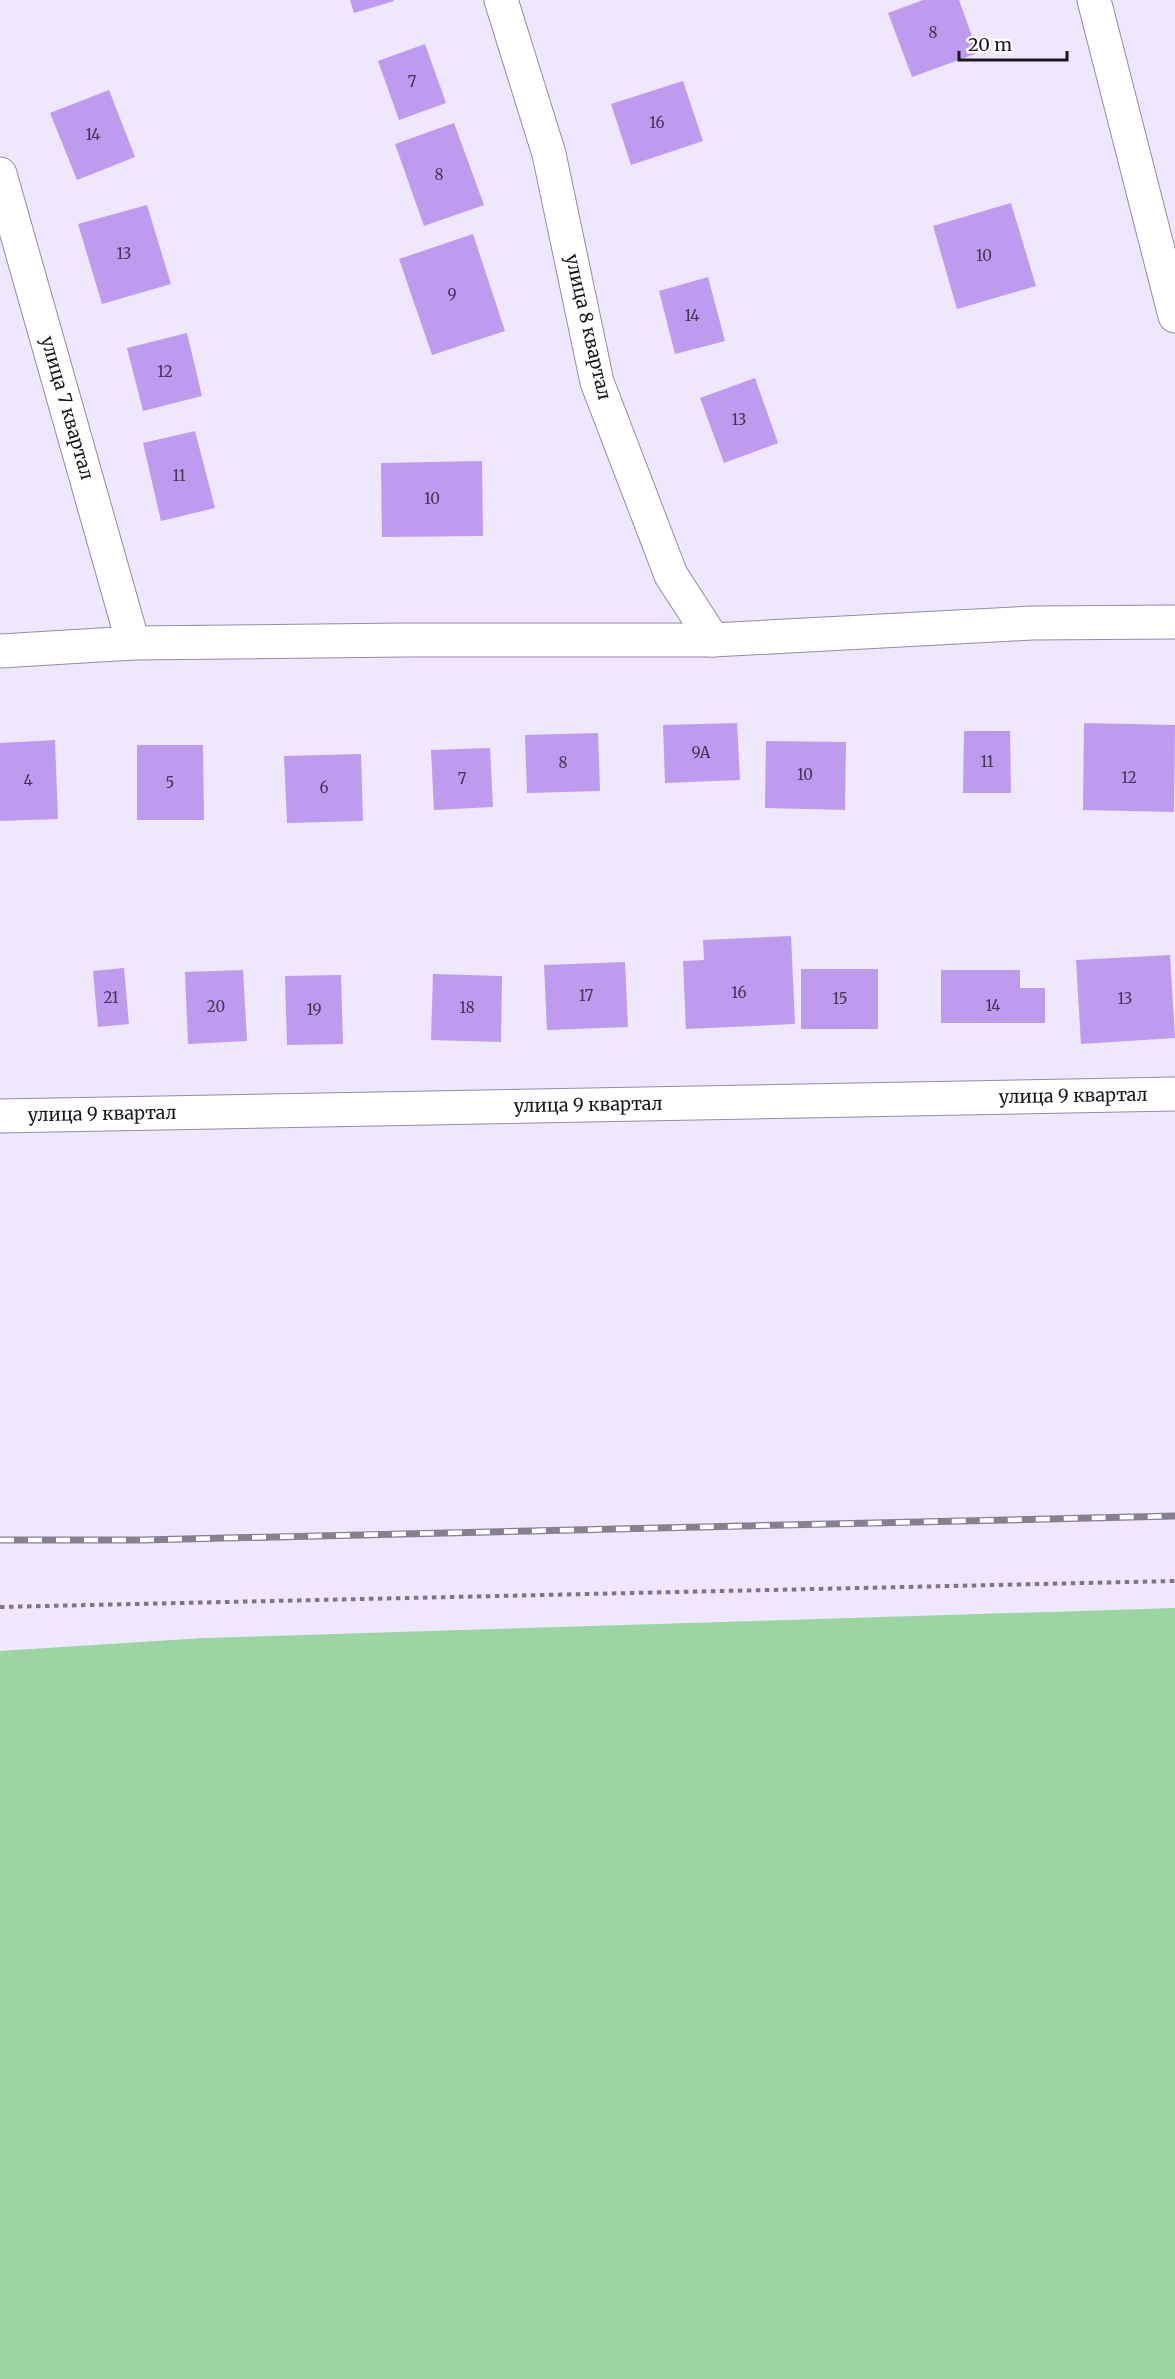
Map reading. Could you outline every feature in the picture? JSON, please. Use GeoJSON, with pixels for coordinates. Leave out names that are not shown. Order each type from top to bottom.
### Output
{"type":"FeatureCollection","features":[{"type":"Feature","properties":{"kind":"street","name":"улица 8 квартал"},"geometry":{"type":"LineString","coordinates":[[501,0],[549,154],[597,382],[670,575],[713,640]]}},
{"type":"Feature","properties":{"kind":"street"},"geometry":{"type":"LineString","coordinates":[[1094,0],[1175,316]]}},
{"type":"Feature","properties":{"kind":"street","name":"улица 7 квартал"},"geometry":{"type":"LineString","coordinates":[[0,174],[133,643]]}},
{"type":"Feature","properties":{"kind":"street"},"geometry":{"type":"LineString","coordinates":[[0,651],[133,643],[713,640],[1032,623],[1175,622]]}},
{"type":"Feature","properties":{"kind":"street","name":"улица 9 квартал"},"geometry":{"type":"LineString","coordinates":[[0,1116],[1175,1094]]}},
{"type":"Feature","properties":{"kind":"path"},"geometry":{"type":"LineString","coordinates":[[0,1606],[1175,1581]]}},
{"type":"Feature","properties":{"kind":"green space"},"geometry":{"type":"Polygon","coordinates":[[[1175,1608],[1175,2379],[0,2379],[0,1651],[204,1638],[1175,1608]]]}},
{"type":"Feature","properties":{"kind":"building"},"geometry":{"type":"Polygon","coordinates":[[[350,0],[394,0],[394,1],[354,13],[350,0]]]}},
{"type":"Feature","properties":{"kind":"building"},"geometry":{"type":"Polygon","coordinates":[[[923,0],[959,0],[978,53],[912,77],[888,13],[923,0]]]}},
{"type":"Feature","properties":{"kind":"building"},"geometry":{"type":"Polygon","coordinates":[[[425,44],[446,103],[399,120],[378,61],[425,44]]]}},
{"type":"Feature","properties":{"kind":"building"},"geometry":{"type":"Polygon","coordinates":[[[683,81],[703,141],[631,165],[611,104],[683,81]]]}},
{"type":"Feature","properties":{"kind":"building"},"geometry":{"type":"Polygon","coordinates":[[[109,90],[135,157],[77,180],[50,113],[109,90]]]}},
{"type":"Feature","properties":{"kind":"building"},"geometry":{"type":"Polygon","coordinates":[[[454,123],[484,205],[424,226],[395,144],[454,123]]]}},
{"type":"Feature","properties":{"kind":"building"},"geometry":{"type":"Polygon","coordinates":[[[1011,203],[1036,286],[957,309],[933,226],[1011,203]]]}},
{"type":"Feature","properties":{"kind":"building"},"geometry":{"type":"Polygon","coordinates":[[[147,205],[171,284],[102,304],[78,224],[147,205]]]}},
{"type":"Feature","properties":{"kind":"building"},"geometry":{"type":"Polygon","coordinates":[[[473,234],[505,331],[432,355],[399,259],[473,234]]]}},
{"type":"Feature","properties":{"kind":"building"},"geometry":{"type":"Polygon","coordinates":[[[708,277],[725,341],[675,354],[659,291],[708,277]]]}},
{"type":"Feature","properties":{"kind":"building"},"geometry":{"type":"Polygon","coordinates":[[[187,333],[202,396],[143,411],[127,348],[187,333]]]}},
{"type":"Feature","properties":{"kind":"building"},"geometry":{"type":"Polygon","coordinates":[[[755,378],[778,443],[724,463],[700,398],[755,378]]]}},
{"type":"Feature","properties":{"kind":"building"},"geometry":{"type":"Polygon","coordinates":[[[195,431],[215,508],[161,521],[143,443],[195,431]]]}},
{"type":"Feature","properties":{"kind":"building"},"geometry":{"type":"Polygon","coordinates":[[[482,461],[483,536],[382,537],[381,463],[482,461]]]}},
{"type":"Feature","properties":{"kind":"building"},"geometry":{"type":"Polygon","coordinates":[[[737,723],[740,780],[665,783],[663,725],[737,723]]]}},
{"type":"Feature","properties":{"kind":"building"},"geometry":{"type":"Polygon","coordinates":[[[1084,723],[1175,725],[1174,812],[1083,810],[1084,723]]]}},
{"type":"Feature","properties":{"kind":"building"},"geometry":{"type":"Polygon","coordinates":[[[964,731],[1010,731],[1011,793],[963,793],[964,731]]]}},
{"type":"Feature","properties":{"kind":"building"},"geometry":{"type":"Polygon","coordinates":[[[598,733],[600,791],[527,793],[525,735],[598,733]]]}},
{"type":"Feature","properties":{"kind":"building"},"geometry":{"type":"Polygon","coordinates":[[[55,740],[58,819],[0,821],[0,743],[55,740]]]}},
{"type":"Feature","properties":{"kind":"building"},"geometry":{"type":"Polygon","coordinates":[[[766,741],[846,742],[845,810],[765,808],[766,741]]]}},
{"type":"Feature","properties":{"kind":"building"},"geometry":{"type":"Polygon","coordinates":[[[137,745],[203,745],[204,820],[137,820],[137,745]]]}},
{"type":"Feature","properties":{"kind":"building"},"geometry":{"type":"Polygon","coordinates":[[[490,748],[493,807],[434,810],[431,750],[490,748]]]}},
{"type":"Feature","properties":{"kind":"building"},"geometry":{"type":"Polygon","coordinates":[[[361,754],[363,821],[287,823],[284,756],[361,754]]]}},
{"type":"Feature","properties":{"kind":"building"},"geometry":{"type":"Polygon","coordinates":[[[791,936],[795,1024],[686,1029],[683,961],[704,960],[703,940],[791,936]]]}},
{"type":"Feature","properties":{"kind":"building"},"geometry":{"type":"Polygon","coordinates":[[[1170,955],[1175,1038],[1081,1044],[1076,960],[1170,955]]]}},
{"type":"Feature","properties":{"kind":"building"},"geometry":{"type":"Polygon","coordinates":[[[625,962],[628,1027],[547,1030],[544,965],[625,962]]]}},
{"type":"Feature","properties":{"kind":"building"},"geometry":{"type":"Polygon","coordinates":[[[124,968],[129,1024],[98,1027],[93,971],[124,968]]]}},
{"type":"Feature","properties":{"kind":"building"},"geometry":{"type":"Polygon","coordinates":[[[801,969],[878,969],[878,1029],[801,1029],[801,969]]]}},
{"type":"Feature","properties":{"kind":"building"},"geometry":{"type":"Polygon","coordinates":[[[243,970],[247,1041],[188,1044],[185,972],[243,970]]]}},
{"type":"Feature","properties":{"kind":"building"},"geometry":{"type":"Polygon","coordinates":[[[941,970],[1020,970],[1020,988],[1045,988],[1045,1023],[941,1023],[941,970]]]}},
{"type":"Feature","properties":{"kind":"building"},"geometry":{"type":"Polygon","coordinates":[[[433,974],[502,976],[501,1042],[431,1040],[433,974]]]}},
{"type":"Feature","properties":{"kind":"building"},"geometry":{"type":"Polygon","coordinates":[[[341,975],[343,1044],[287,1045],[285,976],[341,975]]]}},
{"type":"Feature","properties":{"kind":"railway"},"geometry":{"type":"LineString","coordinates":[[0,1540],[142,1540],[1175,1516]]}}]}
